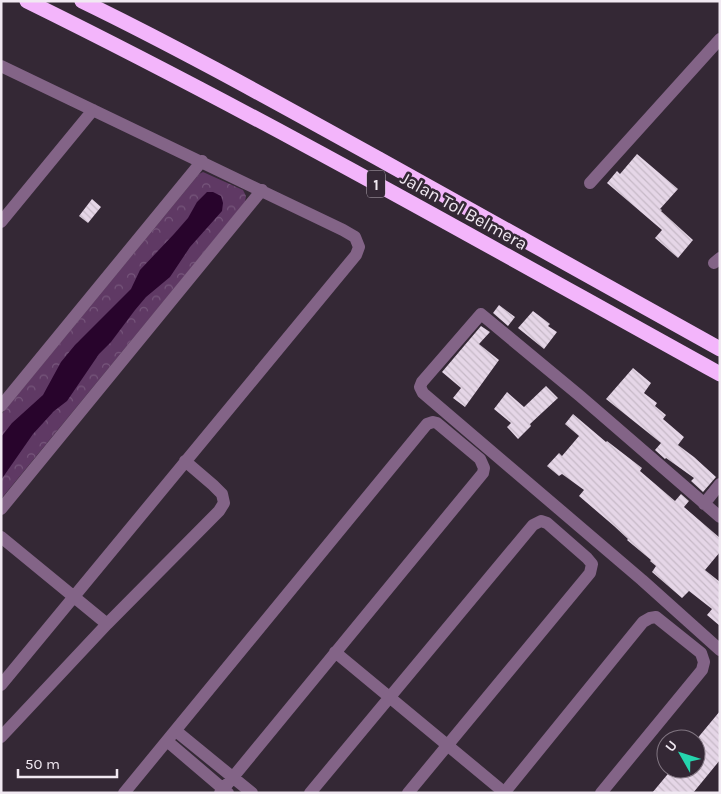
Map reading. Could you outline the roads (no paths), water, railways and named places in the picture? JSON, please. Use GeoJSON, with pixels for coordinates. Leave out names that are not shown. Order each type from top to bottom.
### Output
{"type":"FeatureCollection","features":[{"type":"Feature","properties":{"kind":"highway","name":"Jalan Tol Belmera"},"geometry":{"type":"LineString","coordinates":[[27,1],[151,63],[296,140],[720,374]]}},
{"type":"Feature","properties":{"kind":"highway","name":"Jalan Tol Belmera"},"geometry":{"type":"LineString","coordinates":[[82,1],[180,51],[324,129],[585,272],[720,349]]}},
{"type":"Feature","properties":{"kind":"street"},"geometry":{"type":"LineString","coordinates":[[590,182],[720,39]]}},
{"type":"Feature","properties":{"kind":"street"},"geometry":{"type":"LineString","coordinates":[[1,66],[343,230],[355,237],[359,247],[356,255],[1,685]]}},
{"type":"Feature","properties":{"kind":"street"},"geometry":{"type":"LineString","coordinates":[[1,222],[93,110]]}},
{"type":"Feature","properties":{"kind":"street"},"geometry":{"type":"LineString","coordinates":[[1,406],[202,161]]}},
{"type":"Feature","properties":{"kind":"street"},"geometry":{"type":"LineString","coordinates":[[1,509],[262,190]]}},
{"type":"Feature","properties":{"kind":"street"},"geometry":{"type":"LineString","coordinates":[[720,517],[587,402],[481,314],[420,386],[423,393],[642,580],[720,650]]}},
{"type":"Feature","properties":{"kind":"street"},"geometry":{"type":"LineString","coordinates":[[124,793],[427,424],[433,422],[437,424],[480,459],[484,468],[483,473],[335,652],[233,778],[224,792],[166,742]]}},
{"type":"Feature","properties":{"kind":"street"},"geometry":{"type":"LineString","coordinates":[[1,737],[108,624],[219,512],[224,503],[222,494],[185,461]]}},
{"type":"Feature","properties":{"kind":"street"},"geometry":{"type":"LineString","coordinates":[[704,504],[720,484]]}},
{"type":"Feature","properties":{"kind":"street"},"geometry":{"type":"LineString","coordinates":[[310,793],[534,526],[541,521],[547,523],[587,558],[592,564],[590,572],[408,793]]}},
{"type":"Feature","properties":{"kind":"street"},"geometry":{"type":"LineString","coordinates":[[1,537],[108,624]]}},
{"type":"Feature","properties":{"kind":"street"},"geometry":{"type":"LineString","coordinates":[[335,652],[504,793],[643,622],[656,617],[701,653],[704,662],[702,670],[601,793]]}},
{"type":"Feature","properties":{"kind":"street"},"geometry":{"type":"LineString","coordinates":[[176,731],[252,793]]}}]}
